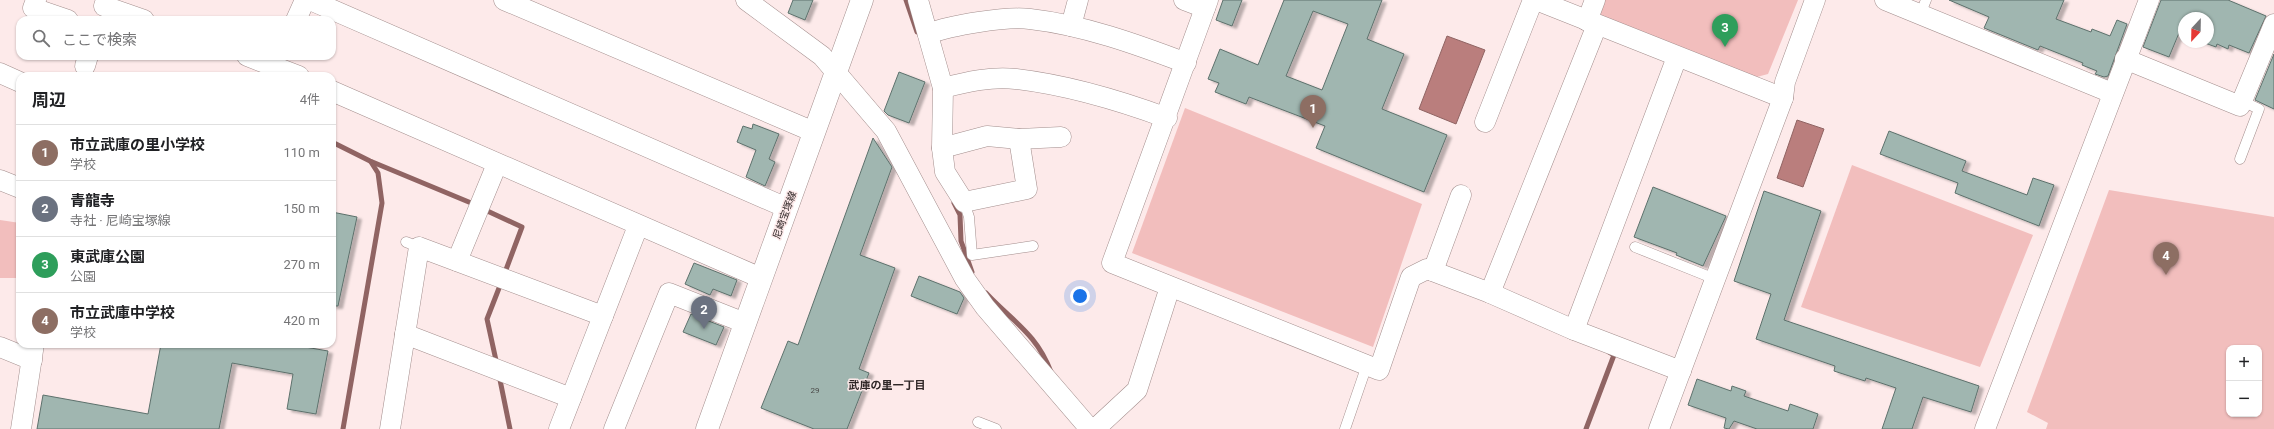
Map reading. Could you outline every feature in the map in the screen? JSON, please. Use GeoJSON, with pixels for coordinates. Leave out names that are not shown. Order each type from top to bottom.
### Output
{"type":"FeatureCollection","features":[{"type":"Feature","properties":{"kind":"main road","name":"尼崎宝塚線"},"geometry":{"type":"LineString","coordinates":[[707,429],[760,278],[787,208],[862,0]]}},
{"type":"Feature","properties":{"kind":"street"},"geometry":{"type":"LineString","coordinates":[[36,0],[34,8],[57,16]]}},
{"type":"Feature","properties":{"kind":"street"},"geometry":{"type":"LineString","coordinates":[[298,16],[305,0]]}},
{"type":"Feature","properties":{"kind":"street"},"geometry":{"type":"LineString","coordinates":[[310,0],[787,208]]}},
{"type":"Feature","properties":{"kind":"street"},"geometry":{"type":"LineString","coordinates":[[504,0],[814,132]]}},
{"type":"Feature","properties":{"kind":"street"},"geometry":{"type":"LineString","coordinates":[[746,0],[822,56],[886,131],[965,279],[985,307],[1090,429]]}},
{"type":"Feature","properties":{"kind":"street"},"geometry":{"type":"LineString","coordinates":[[918,0],[943,88],[942,148],[946,172],[964,202],[1027,189],[1019,139]]}},
{"type":"Feature","properties":{"kind":"street"},"geometry":{"type":"LineString","coordinates":[[1071,26],[1078,0]]}},
{"type":"Feature","properties":{"kind":"street"},"geometry":{"type":"LineString","coordinates":[[1184,0],[1207,4],[1167,118],[1112,263],[1379,370],[1411,277],[1427,269],[1490,293],[1574,330],[1681,371]]}},
{"type":"Feature","properties":{"kind":"street"},"geometry":{"type":"LineString","coordinates":[[1485,122],[1534,0],[1783,98]]}},
{"type":"Feature","properties":{"kind":"street"},"geometry":{"type":"LineString","coordinates":[[1490,293],[1592,23],[1595,0]]}},
{"type":"Feature","properties":{"kind":"street"},"geometry":{"type":"LineString","coordinates":[[1659,429],[1783,98],[1785,82],[1815,0]]}},
{"type":"Feature","properties":{"kind":"street"},"geometry":{"type":"LineString","coordinates":[[1885,0],[1923,7],[2112,93]]}},
{"type":"Feature","properties":{"kind":"street"},"geometry":{"type":"LineString","coordinates":[[1985,429],[2090,156],[2112,93],[2149,0]]}},
{"type":"Feature","properties":{"kind":"street"},"geometry":{"type":"LineString","coordinates":[[103,9],[129,16]]}},
{"type":"Feature","properties":{"kind":"street"},"geometry":{"type":"LineString","coordinates":[[928,34],[974,23],[1029,19],[1071,26],[1146,48],[1186,63]]}},
{"type":"Feature","properties":{"kind":"street"},"geometry":{"type":"LineString","coordinates":[[2125,59],[2240,106],[2274,24]]}},
{"type":"Feature","properties":{"kind":"street"},"geometry":{"type":"LineString","coordinates":[[1574,330],[1677,57]]}},
{"type":"Feature","properties":{"kind":"street"},"geometry":{"type":"LineString","coordinates":[[278,61],[293,72]]}},
{"type":"Feature","properties":{"kind":"street"},"geometry":{"type":"LineString","coordinates":[[0,73],[16,80]]}},
{"type":"Feature","properties":{"kind":"street"},"geometry":{"type":"LineString","coordinates":[[943,88],[971,81],[1014,79],[1122,101],[1167,118]]}},
{"type":"Feature","properties":{"kind":"street"},"geometry":{"type":"LineString","coordinates":[[336,93],[760,278]]}},
{"type":"Feature","properties":{"kind":"street"},"geometry":{"type":"LineString","coordinates":[[942,148],[986,136],[1019,139],[1061,137]]}},
{"type":"Feature","properties":{"kind":"street"},"geometry":{"type":"LineString","coordinates":[[457,261],[497,164]]}},
{"type":"Feature","properties":{"kind":"street"},"geometry":{"type":"LineString","coordinates":[[0,180],[16,186]]}},
{"type":"Feature","properties":{"kind":"street"},"geometry":{"type":"LineString","coordinates":[[1433,271],[1461,196]]}},
{"type":"Feature","properties":{"kind":"street"},"geometry":{"type":"LineString","coordinates":[[559,429],[638,226]]}},
{"type":"Feature","properties":{"kind":"street"},"geometry":{"type":"LineString","coordinates":[[396,428],[412,244],[603,316]]}},
{"type":"Feature","properties":{"kind":"street"},"geometry":{"type":"LineString","coordinates":[[1095,429],[1136,390],[1170,287]]}},
{"type":"Feature","properties":{"kind":"street"},"geometry":{"type":"LineString","coordinates":[[614,429],[669,293],[745,323]]}},
{"type":"Feature","properties":{"kind":"street"},"geometry":{"type":"LineString","coordinates":[[405,334],[571,398]]}},
{"type":"Feature","properties":{"kind":"street"},"geometry":{"type":"LineString","coordinates":[[0,347],[33,352],[22,429]]}},
{"type":"Feature","properties":{"kind":"lane"},"geometry":{"type":"LineString","coordinates":[[2240,159],[2259,110],[2242,101]]}},
{"type":"Feature","properties":{"kind":"lane"},"geometry":{"type":"LineString","coordinates":[[964,202],[969,218],[972,255],[1034,246]]}},
{"type":"Feature","properties":{"kind":"lane"},"geometry":{"type":"LineString","coordinates":[[1635,247],[1715,279]]}},
{"type":"Feature","properties":{"kind":"lane"},"geometry":{"type":"LineString","coordinates":[[1345,429],[1367,365]]}},
{"type":"Feature","properties":{"kind":"lane"},"geometry":{"type":"LineString","coordinates":[[978,422],[996,429]]}},
{"type":"Feature","properties":{"kind":"shaded area"},"geometry":{"type":"Polygon","coordinates":[[[1603,0],[1798,0],[1768,74],[1753,78],[1600,20],[1598,13],[1603,0]]]}},
{"type":"Feature","properties":{"kind":"shaded area"},"geometry":{"type":"Polygon","coordinates":[[[1447,36],[1485,50],[1456,124],[1419,109],[1447,36]]]}},
{"type":"Feature","properties":{"kind":"shaded area"},"geometry":{"type":"Polygon","coordinates":[[[1185,108],[1422,204],[1373,347],[1132,253],[1185,108]]]}},
{"type":"Feature","properties":{"kind":"shaded area"},"geometry":{"type":"Polygon","coordinates":[[[1797,120],[1824,129],[1803,187],[1777,178],[1797,120]]]}},
{"type":"Feature","properties":{"kind":"shaded area"},"geometry":{"type":"Polygon","coordinates":[[[1852,165],[2033,235],[1980,367],[1801,307],[1852,165]]]}},
{"type":"Feature","properties":{"kind":"shaded area"},"geometry":{"type":"Polygon","coordinates":[[[2109,190],[2274,217],[2274,429],[2046,429],[2048,423],[2027,412],[2109,190]]]}},
{"type":"Feature","properties":{"kind":"shaded area"},"geometry":{"type":"Polygon","coordinates":[[[0,220],[16,222],[16,278],[0,278],[0,220]]]}},
{"type":"Feature","properties":{"kind":"building"},"geometry":{"type":"Polygon","coordinates":[[[793,0],[813,0],[805,20],[788,13],[793,0]]]}},
{"type":"Feature","properties":{"kind":"building"},"geometry":{"type":"Polygon","coordinates":[[[1223,0],[1242,0],[1232,26],[1216,20],[1223,0]]]}},
{"type":"Feature","properties":{"kind":"building"},"geometry":{"type":"Polygon","coordinates":[[[1284,0],[1382,0],[1367,39],[1404,54],[1382,109],[1447,135],[1424,192],[1316,148],[1325,126],[1249,97],[1246,104],[1215,92],[1219,83],[1208,79],[1220,49],[1258,65],[1284,0]],[[1313,11],[1286,76],[1322,90],[1348,24],[1313,11]]]}},
{"type":"Feature","properties":{"kind":"building"},"geometry":{"type":"Polygon","coordinates":[[[1949,0],[2064,0],[2056,19],[2091,32],[2092,29],[2110,36],[2117,20],[2127,24],[2108,76],[2104,77],[2095,74],[2097,71],[2082,65],[2083,63],[2040,46],[2038,50],[1984,28],[1989,17],[1949,0]]]}},
{"type":"Feature","properties":{"kind":"building"},"geometry":{"type":"Polygon","coordinates":[[[2161,0],[2228,0],[2266,16],[2249,53],[2229,45],[2228,49],[2217,44],[2216,47],[2214,46],[2214,12],[2178,12],[2178,35],[2169,57],[2143,47],[2161,0]]]}},
{"type":"Feature","properties":{"kind":"building"},"geometry":{"type":"Polygon","coordinates":[[[2274,54],[2274,109],[2255,100],[2274,54]]]}},
{"type":"Feature","properties":{"kind":"building"},"geometry":{"type":"Polygon","coordinates":[[[899,72],[925,82],[909,123],[888,115],[884,111],[899,72]]]}},
{"type":"Feature","properties":{"kind":"building"},"geometry":{"type":"Polygon","coordinates":[[[753,124],[779,134],[769,159],[775,162],[765,186],[746,177],[756,150],[737,142],[743,126],[752,129],[753,124]]]}},
{"type":"Feature","properties":{"kind":"building"},"geometry":{"type":"Polygon","coordinates":[[[1889,131],[1966,161],[1962,171],[2027,195],[2033,178],[2054,185],[2039,226],[1955,193],[1958,183],[1880,154],[1889,131]]]}},
{"type":"Feature","properties":{"kind":"building"},"geometry":{"type":"Polygon","coordinates":[[[873,138],[892,167],[860,255],[895,268],[859,369],[869,373],[847,429],[814,429],[761,408],[788,341],[798,345],[873,138]]]}},
{"type":"Feature","properties":{"kind":"building"},"geometry":{"type":"Polygon","coordinates":[[[1653,187],[1726,216],[1703,266],[1676,255],[1677,253],[1634,237],[1653,187]]]}},
{"type":"Feature","properties":{"kind":"building"},"geometry":{"type":"Polygon","coordinates":[[[1764,191],[1821,211],[1784,320],[1979,386],[1971,412],[1923,397],[1912,429],[1882,429],[1896,388],[1866,378],[1865,381],[1834,371],[1835,366],[1756,339],[1771,294],[1734,281],[1764,191]]]}},
{"type":"Feature","properties":{"kind":"building"},"geometry":{"type":"Polygon","coordinates":[[[336,213],[357,217],[338,306],[336,306],[336,213]]]}},
{"type":"Feature","properties":{"kind":"building"},"geometry":{"type":"Polygon","coordinates":[[[694,263],[737,280],[731,296],[713,289],[710,295],[685,284],[694,263]]]}},
{"type":"Feature","properties":{"kind":"building"},"geometry":{"type":"Polygon","coordinates":[[[919,276],[960,292],[964,298],[957,314],[911,296],[919,276]]]}},
{"type":"Feature","properties":{"kind":"building"},"geometry":{"type":"Polygon","coordinates":[[[691,314],[724,327],[716,345],[683,332],[691,314]]]}},
{"type":"Feature","properties":{"kind":"building"},"geometry":{"type":"Polygon","coordinates":[[[160,348],[311,348],[328,351],[316,414],[287,409],[293,374],[232,363],[219,429],[37,429],[43,395],[148,414],[160,348]]]}},
{"type":"Feature","properties":{"kind":"building"},"geometry":{"type":"Polygon","coordinates":[[[1697,379],[1731,391],[1732,386],[1746,391],[1744,396],[1788,411],[1790,404],[1818,414],[1813,429],[1757,429],[1734,421],[1729,429],[1724,428],[1726,418],[1688,405],[1697,379]]]}},
{"type":"Feature","properties":{"kind":"waterway"},"geometry":{"type":"LineString","coordinates":[[906,0],[917,32]]}},
{"type":"Feature","properties":{"kind":"waterway"},"geometry":{"type":"LineString","coordinates":[[336,144],[370,161],[476,205]]}},
{"type":"Feature","properties":{"kind":"waterway"},"geometry":{"type":"LineString","coordinates":[[343,429],[382,203],[378,173],[371,162]]}},
{"type":"Feature","properties":{"kind":"waterway"},"geometry":{"type":"LineString","coordinates":[[954,203],[960,215],[961,241],[972,272]]}},
{"type":"Feature","properties":{"kind":"waterway"},"geometry":{"type":"LineString","coordinates":[[483,209],[522,227],[504,275]]}},
{"type":"Feature","properties":{"kind":"waterway"},"geometry":{"type":"LineString","coordinates":[[497,365],[487,319],[501,283]]}},
{"type":"Feature","properties":{"kind":"waterway"},"geometry":{"type":"LineString","coordinates":[[986,293],[1031,338],[1038,347],[1051,372]]}},
{"type":"Feature","properties":{"kind":"waterway"},"geometry":{"type":"LineString","coordinates":[[1586,429],[1614,355],[1609,352]]}},
{"type":"Feature","properties":{"kind":"waterway"},"geometry":{"type":"LineString","coordinates":[[499,375],[510,429]]}},
{"type":"Feature","properties":{"kind":"place","name":"東武庫公園"},"geometry":{"type":"Point","coordinates":[1725,47]}},
{"type":"Feature","properties":{"kind":"place","name":"市立武庫の里小学校"},"geometry":{"type":"Point","coordinates":[1313,128]}},
{"type":"Feature","properties":{"kind":"place","name":"市立武庫中学校"},"geometry":{"type":"Point","coordinates":[2166,275]}},
{"type":"Feature","properties":{"kind":"place","name":"青龍寺"},"geometry":{"type":"Point","coordinates":[704,329]}},
{"type":"Feature","properties":{"kind":"district","name":"武庫の里一丁目"},"geometry":{"type":"Point","coordinates":[887,385]}}]}
